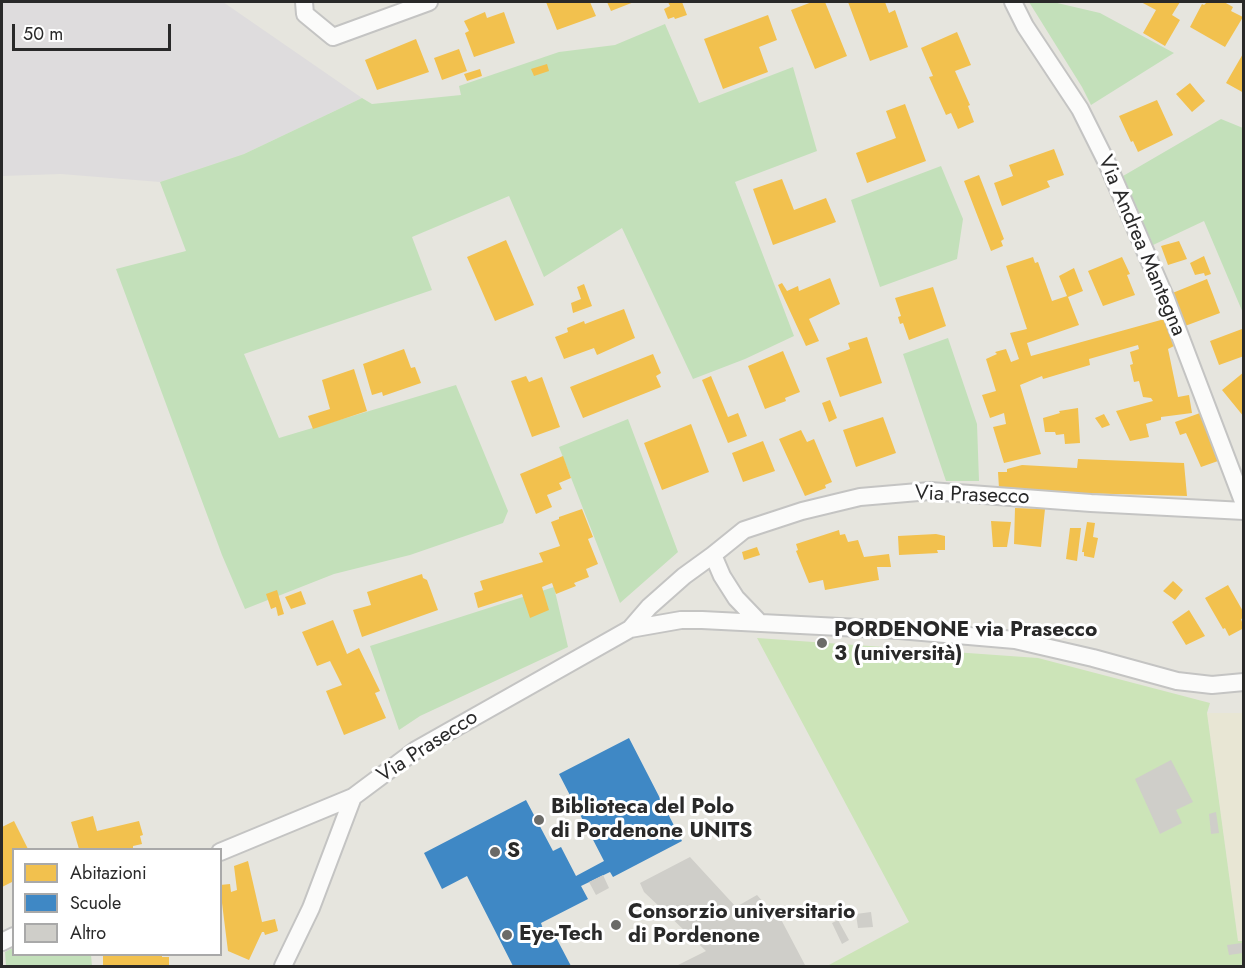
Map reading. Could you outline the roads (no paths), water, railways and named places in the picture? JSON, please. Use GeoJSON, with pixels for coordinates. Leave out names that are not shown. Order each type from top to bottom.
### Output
{"type":"FeatureCollection","features":[{"type":"Feature","properties":{"kind":"street"},"geometry":{"type":"LineString","coordinates":[[304,2],[305,14],[333,37],[429,2]]}},
{"type":"Feature","properties":{"kind":"street","name":"Via Andrea Mantegna"},"geometry":{"type":"LineString","coordinates":[[1013,2],[1025,26],[1080,109],[1107,163],[1166,299],[1244,504]]}},
{"type":"Feature","properties":{"kind":"street","name":"Via Prasecco"},"geometry":{"type":"LineString","coordinates":[[222,851],[353,797],[416,750],[630,629],[684,576],[744,530],[802,511],[860,497],[930,491],[1090,503],[1244,511]]}},
{"type":"Feature","properties":{"kind":"street"},"geometry":{"type":"LineString","coordinates":[[713,555],[722,576],[736,598],[759,622]]}},
{"type":"Feature","properties":{"kind":"street","name":"Via Prasecco"},"geometry":{"type":"LineString","coordinates":[[630,629],[681,620],[759,622],[1015,640],[1177,681],[1212,685],[1244,682]]}},
{"type":"Feature","properties":{"kind":"street"},"geometry":{"type":"LineString","coordinates":[[283,966],[311,908],[353,797]]}},
{"type":"Feature","properties":{"kind":"place","name":"PORDENONE via Prasecco 3 (università)"},"geometry":{"type":"Point","coordinates":[822,643]}},
{"type":"Feature","properties":{"kind":"place","name":"Biblioteca del Polo di Pordenone UNITS"},"geometry":{"type":"Point","coordinates":[539,820]}},
{"type":"Feature","properties":{"kind":"place","name":"S"},"geometry":{"type":"Point","coordinates":[495,852]}},
{"type":"Feature","properties":{"kind":"place","name":"Consorzio universitario di Pordenone"},"geometry":{"type":"Point","coordinates":[616,925]}},
{"type":"Feature","properties":{"kind":"place","name":"Eye-Tech"},"geometry":{"type":"Point","coordinates":[507,935]}}]}
